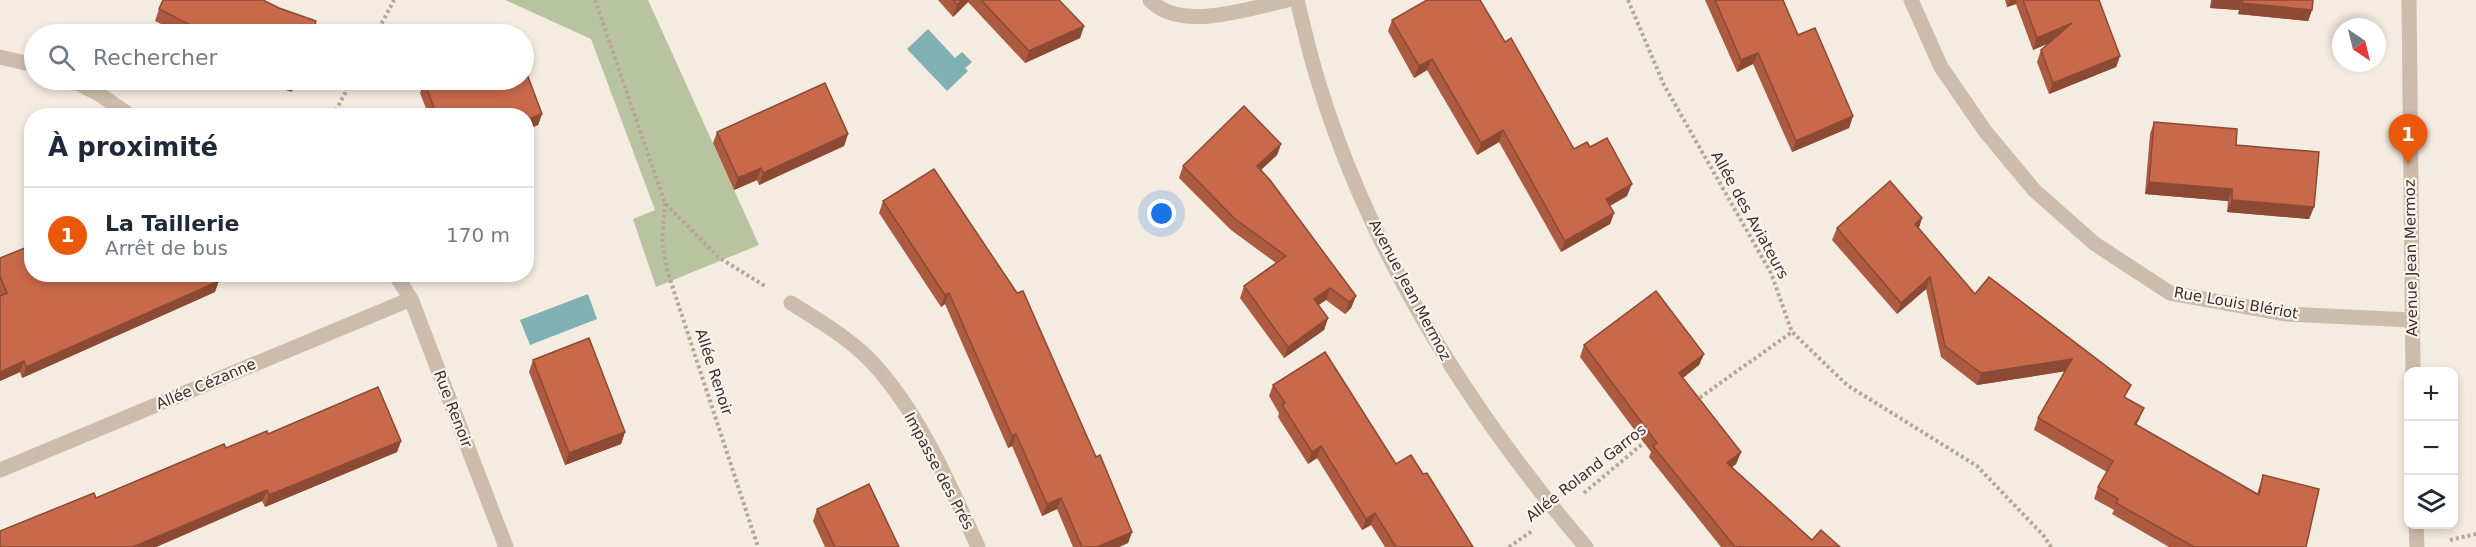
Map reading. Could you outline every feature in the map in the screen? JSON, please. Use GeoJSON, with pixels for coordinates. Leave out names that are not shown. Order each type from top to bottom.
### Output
{"type":"FeatureCollection","features":[{"type":"Feature","properties":{"kind":"street"},"geometry":{"type":"LineString","coordinates":[[1150,0],[1176,16],[1199,17],[1288,0]]}},
{"type":"Feature","properties":{"kind":"street","name":"Avenue Jean Mermoz"},"geometry":{"type":"LineString","coordinates":[[1297,0],[1319,84],[1351,172],[1390,258],[1453,372],[1527,478],[1586,547]]}},
{"type":"Feature","properties":{"kind":"street","name":"Rue Louis Blériot"},"geometry":{"type":"LineString","coordinates":[[1911,0],[1941,68],[1985,131],[2034,190],[2095,244],[2170,293],[2286,314],[2412,320]]}},
{"type":"Feature","properties":{"kind":"street","name":"Avenue Jean Mermoz"},"geometry":{"type":"LineString","coordinates":[[2409,0],[2413,367]]}},
{"type":"Feature","properties":{"kind":"street"},"geometry":{"type":"LineString","coordinates":[[0,57],[24,63]]}},
{"type":"Feature","properties":{"kind":"street"},"geometry":{"type":"LineString","coordinates":[[91,90],[119,108]]}},
{"type":"Feature","properties":{"kind":"street","name":"Rue Renoir"},"geometry":{"type":"LineString","coordinates":[[400,282],[411,298],[506,547]]}},
{"type":"Feature","properties":{"kind":"street","name":"Allée Cézanne"},"geometry":{"type":"LineString","coordinates":[[0,470],[411,298]]}},
{"type":"Feature","properties":{"kind":"street","name":"Impasse des Prés"},"geometry":{"type":"LineString","coordinates":[[791,303],[838,333],[879,369],[918,424],[978,547]]}},
{"type":"Feature","properties":{"kind":"street"},"geometry":{"type":"LineString","coordinates":[[2416,529],[2417,547]]}},
{"type":"Feature","properties":{"kind":"path"},"geometry":{"type":"LineString","coordinates":[[381,24],[394,0]]}},
{"type":"Feature","properties":{"kind":"path"},"geometry":{"type":"LineString","coordinates":[[595,0],[665,203],[718,257],[791,303]]}},
{"type":"Feature","properties":{"kind":"path","name":"Allée des Aviateurs"},"geometry":{"type":"LineString","coordinates":[[1628,0],[1664,85],[1771,273],[1792,332],[1847,385],[1977,466],[2044,536],[2051,547]]}},
{"type":"Feature","properties":{"kind":"path"},"geometry":{"type":"LineString","coordinates":[[337,108],[347,90]]}},
{"type":"Feature","properties":{"kind":"path","name":"Allée Renoir"},"geometry":{"type":"LineString","coordinates":[[665,203],[662,242],[668,270],[758,547]]}},
{"type":"Feature","properties":{"kind":"path"},"geometry":{"type":"LineString","coordinates":[[1691,405],[1792,332]]}},
{"type":"Feature","properties":{"kind":"path","name":"Allée Roland Garros"},"geometry":{"type":"LineString","coordinates":[[1509,547],[1558,514],[1656,432]]}},
{"type":"Feature","properties":{"kind":"green space"},"geometry":{"type":"Polygon","coordinates":[[[505,0],[648,0],[759,245],[656,287],[633,219],[655,210],[591,39],[505,0]]]}},
{"type":"Feature","properties":{"kind":"water"},"geometry":{"type":"Polygon","coordinates":[[[928,29],[955,58],[962,52],[972,62],[965,68],[968,71],[947,91],[907,49],[928,29]]]}},
{"type":"Feature","properties":{"kind":"water"},"geometry":{"type":"Polygon","coordinates":[[[588,294],[597,319],[530,345],[520,320],[588,294]]]}},
{"type":"Feature","properties":{"kind":"building"},"geometry":{"type":"Polygon","coordinates":[[[163,0],[263,0],[316,21],[315,24],[188,24],[159,9],[163,0]]]}},
{"type":"Feature","properties":{"kind":"building"},"geometry":{"type":"Polygon","coordinates":[[[981,0],[1059,0],[1084,26],[1029,51],[981,0]]]}},
{"type":"Feature","properties":{"kind":"building"},"geometry":{"type":"Polygon","coordinates":[[[1427,0],[1480,0],[1505,42],[1511,38],[1574,149],[1587,142],[1590,147],[1607,138],[1632,184],[1606,199],[1614,213],[1565,241],[1503,130],[1481,143],[1432,59],[1419,66],[1392,20],[1427,0]]]}},
{"type":"Feature","properties":{"kind":"building"},"geometry":{"type":"Polygon","coordinates":[[[1715,0],[1783,0],[1798,35],[1815,28],[1853,116],[1796,141],[1758,53],[1741,60],[1715,0]]]}},
{"type":"Feature","properties":{"kind":"building"},"geometry":{"type":"Polygon","coordinates":[[[2023,0],[2099,0],[2120,56],[2053,83],[2041,50],[2072,23],[2037,38],[2023,0]]]}},
{"type":"Feature","properties":{"kind":"building"},"geometry":{"type":"Polygon","coordinates":[[[2243,0],[2313,0],[2312,10],[2242,3],[2243,0]]]}},
{"type":"Feature","properties":{"kind":"building"},"geometry":{"type":"Polygon","coordinates":[[[825,83],[848,134],[763,173],[761,168],[738,178],[717,132],[825,83]]]}},
{"type":"Feature","properties":{"kind":"building"},"geometry":{"type":"Polygon","coordinates":[[[427,90],[533,90],[542,114],[534,117],[534,108],[434,108],[427,90]]]}},
{"type":"Feature","properties":{"kind":"building"},"geometry":{"type":"Polygon","coordinates":[[[1244,106],[1281,144],[1257,166],[1270,180],[1356,296],[1349,302],[1330,288],[1314,299],[1328,318],[1288,347],[1244,286],[1286,256],[1235,219],[1183,166],[1244,106]]]}},
{"type":"Feature","properties":{"kind":"building"},"geometry":{"type":"Polygon","coordinates":[[[2154,122],[2237,129],[2236,145],[2319,152],[2314,207],[2232,200],[2232,189],[2149,182],[2154,122]]]}},
{"type":"Feature","properties":{"kind":"building"},"geometry":{"type":"Polygon","coordinates":[[[934,169],[1017,293],[1023,291],[1096,457],[1100,455],[1132,532],[1097,547],[1082,547],[1061,498],[1047,504],[1016,434],[1012,436],[949,293],[945,295],[883,201],[934,169]]]}},
{"type":"Feature","properties":{"kind":"building"},"geometry":{"type":"Polygon","coordinates":[[[1890,181],[1922,218],[1915,224],[1975,294],[1989,277],[2131,385],[2124,397],[2144,408],[2135,424],[2259,495],[2263,475],[2319,489],[2306,547],[2194,547],[2116,503],[2118,499],[2098,487],[2113,461],[2038,418],[2072,359],[1981,373],[1945,346],[1930,277],[1901,303],[1837,228],[1890,181]]]}},
{"type":"Feature","properties":{"kind":"building"},"geometry":{"type":"Polygon","coordinates":[[[24,248],[24,282],[217,282],[26,367],[24,361],[0,372],[0,296],[7,293],[0,276],[0,258],[24,248]]]}},
{"type":"Feature","properties":{"kind":"building"},"geometry":{"type":"Polygon","coordinates":[[[1656,291],[1704,354],[1679,373],[1741,452],[1727,463],[1812,540],[1821,530],[1840,547],[1735,547],[1653,446],[1657,443],[1584,345],[1656,291]]]}},
{"type":"Feature","properties":{"kind":"building"},"geometry":{"type":"Polygon","coordinates":[[[589,338],[625,432],[569,453],[533,360],[589,338]]]}},
{"type":"Feature","properties":{"kind":"building"},"geometry":{"type":"Polygon","coordinates":[[[1325,352],[1396,464],[1411,455],[1423,474],[1427,473],[1473,547],[1396,547],[1375,513],[1366,519],[1321,446],[1312,452],[1282,405],[1285,403],[1273,385],[1325,352]]]}},
{"type":"Feature","properties":{"kind":"building"},"geometry":{"type":"Polygon","coordinates":[[[378,387],[401,441],[269,495],[267,490],[133,547],[0,547],[0,531],[94,493],[96,498],[224,444],[226,448],[267,431],[268,434],[378,387]]]}},
{"type":"Feature","properties":{"kind":"building"},"geometry":{"type":"Polygon","coordinates":[[[869,484],[899,547],[835,547],[817,509],[869,484]]]}},
{"type":"Feature","properties":{"kind":"place","name":"La Taillerie"},"geometry":{"type":"Point","coordinates":[2408,164]}}]}
